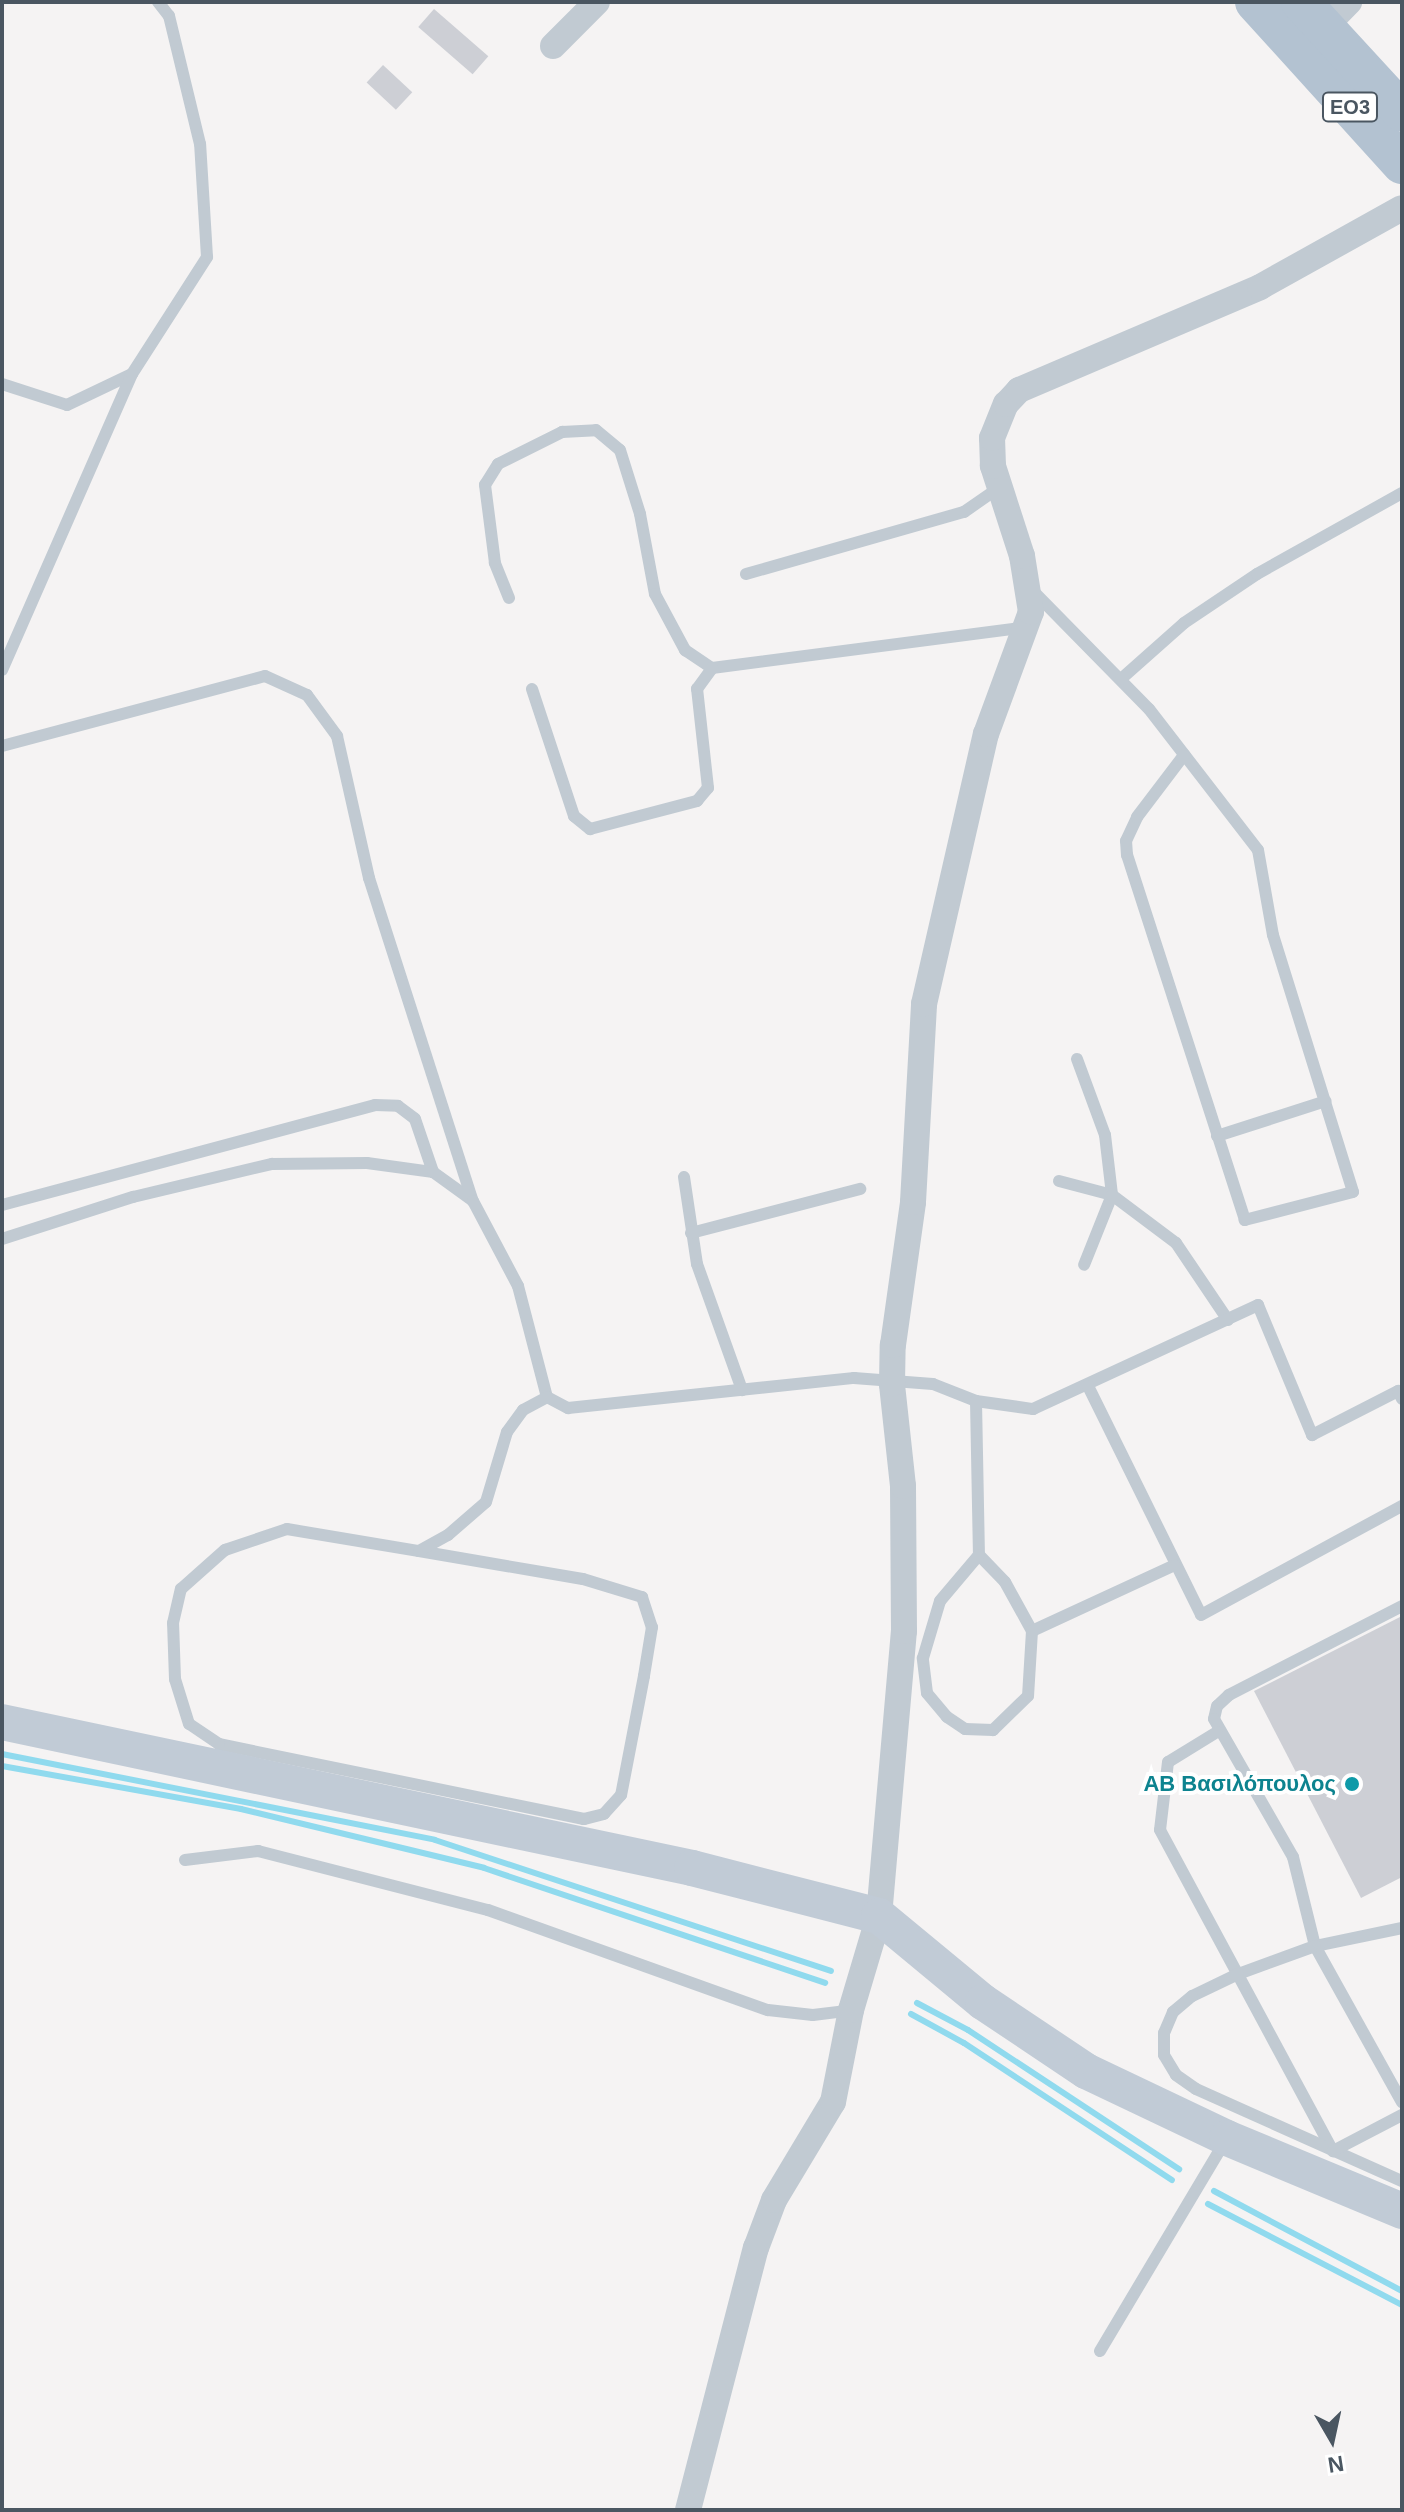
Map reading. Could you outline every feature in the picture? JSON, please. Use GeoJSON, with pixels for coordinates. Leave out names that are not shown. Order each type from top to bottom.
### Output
{"type":"FeatureCollection","features":[{"type":"Feature","properties":{"kind":"main road","name":"ΕΟ3"},"geometry":{"type":"LineString","coordinates":[[1255,2],[1318,21],[1402,112]]}},
{"type":"Feature","properties":{"kind":"main road","name":"ΕΟ3"},"geometry":{"type":"LineString","coordinates":[[1318,21],[1402,164]]}},
{"type":"Feature","properties":{"kind":"street"},"geometry":{"type":"LineString","coordinates":[[553,46],[597,2]]}},
{"type":"Feature","properties":{"kind":"street"},"geometry":{"type":"LineString","coordinates":[[688,2510],[756,2248],[774,2200],[833,2102],[851,2010],[879,1916],[904,1631],[903,1486],[892,1384],[913,1202],[924,1004],[986,734],[1027,627],[1029,587],[1000,487],[992,438],[1006,404],[1019,390],[1260,287],[1402,208]]}},
{"type":"Feature","properties":{"kind":"street"},"geometry":{"type":"LineString","coordinates":[[2,1722],[692,1868],[879,1916],[1044,2046],[1194,2104],[1227,2138],[1402,2211]]}},
{"type":"Feature","properties":{"kind":"lane"},"geometry":{"type":"LineString","coordinates":[[2,670],[132,374],[207,257],[200,144],[169,16],[158,2]]}},
{"type":"Feature","properties":{"kind":"lane"},"geometry":{"type":"LineString","coordinates":[[2,384],[67,405],[132,374]]}},
{"type":"Feature","properties":{"kind":"lane"},"geometry":{"type":"LineString","coordinates":[[509,598],[495,563],[485,485],[498,464],[562,432],[596,430],[620,450],[640,514],[655,594],[685,650],[712,668],[1027,627]]}},
{"type":"Feature","properties":{"kind":"lane"},"geometry":{"type":"LineString","coordinates":[[746,574],[964,512],[1000,487]]}},
{"type":"Feature","properties":{"kind":"lane"},"geometry":{"type":"LineString","coordinates":[[1121,679],[1184,623],[1257,574],[1402,493]]}},
{"type":"Feature","properties":{"kind":"lane"},"geometry":{"type":"LineString","coordinates":[[1029,587],[1121,679],[1184,755],[1258,850],[1273,935],[1353,1192],[1245,1220],[1127,855],[1126,841],[1137,817],[1184,755]]}},
{"type":"Feature","properties":{"kind":"lane"},"geometry":{"type":"LineString","coordinates":[[532,689],[574,816],[590,829],[697,801],[708,788],[697,689],[712,668]]}},
{"type":"Feature","properties":{"kind":"lane"},"geometry":{"type":"LineString","coordinates":[[2,746],[265,676],[307,695],[337,736],[369,878],[473,1201],[518,1286],[547,1397],[568,1408],[854,1378],[892,1384],[933,1384],[976,1401],[1033,1409],[1258,1305],[1312,1435],[1398,1391],[1402,1399]]}},
{"type":"Feature","properties":{"kind":"lane"},"geometry":{"type":"LineString","coordinates":[[1077,1059],[1105,1135],[1112,1195],[1084,1265]]}},
{"type":"Feature","properties":{"kind":"lane"},"geometry":{"type":"LineString","coordinates":[[1217,1136],[1326,1101]]}},
{"type":"Feature","properties":{"kind":"lane"},"geometry":{"type":"LineString","coordinates":[[2,1205],[375,1105],[398,1106],[415,1119],[433,1172]]}},
{"type":"Feature","properties":{"kind":"lane"},"geometry":{"type":"LineString","coordinates":[[2,1239],[133,1197],[272,1164],[367,1163],[433,1172],[473,1201]]}},
{"type":"Feature","properties":{"kind":"lane"},"geometry":{"type":"LineString","coordinates":[[684,1177],[691,1233],[708,1306],[742,1390]]}},
{"type":"Feature","properties":{"kind":"lane"},"geometry":{"type":"LineString","coordinates":[[1059,1181],[1112,1195],[1176,1243],[1228,1320]]}},
{"type":"Feature","properties":{"kind":"lane"},"geometry":{"type":"LineString","coordinates":[[691,1233],[860,1189]]}},
{"type":"Feature","properties":{"kind":"lane"},"geometry":{"type":"LineString","coordinates":[[1088,1386],[1201,1615],[1402,1506]]}},
{"type":"Feature","properties":{"kind":"lane"},"geometry":{"type":"LineString","coordinates":[[419,1551],[583,1579],[642,1597],[652,1627],[644,1676],[621,1795],[604,1814],[584,1819],[219,1744],[189,1724],[175,1679],[173,1623],[181,1589],[225,1550],[287,1529],[419,1551],[448,1535],[486,1502],[507,1432],[523,1410],[547,1397]]}},
{"type":"Feature","properties":{"kind":"lane"},"geometry":{"type":"LineString","coordinates":[[976,1401],[979,1555],[1005,1582],[1032,1631],[1028,1696],[993,1730],[965,1729],[947,1717],[927,1693],[923,1658],[930,1625],[956,1578],[979,1555]]}},
{"type":"Feature","properties":{"kind":"lane"},"geometry":{"type":"LineString","coordinates":[[1032,1631],[1175,1565]]}},
{"type":"Feature","properties":{"kind":"lane"},"geometry":{"type":"LineString","coordinates":[[1402,1606],[1229,1695],[1217,1706],[1217,1732],[1293,1857],[1315,1946],[1402,2102]]}},
{"type":"Feature","properties":{"kind":"lane"},"geometry":{"type":"LineString","coordinates":[[1217,1732],[1168,1762],[1160,1830],[1333,2151]]}},
{"type":"Feature","properties":{"kind":"lane"},"geometry":{"type":"LineString","coordinates":[[185,1860],[258,1851],[488,1910],[768,2010],[813,2015],[851,2010]]}},
{"type":"Feature","properties":{"kind":"lane"},"geometry":{"type":"LineString","coordinates":[[1402,1928],[1315,1946],[1238,1974],[1192,1996],[1173,2012],[1164,2033],[1164,2055],[1194,2104],[1333,2151],[1402,2181]]}},
{"type":"Feature","properties":{"kind":"lane"},"geometry":{"type":"LineString","coordinates":[[1333,2151],[1402,2115]]}},
{"type":"Feature","properties":{"kind":"lane"},"geometry":{"type":"LineString","coordinates":[[1100,2351],[1227,2138]]}},
{"type":"Feature","properties":{"kind":"building"},"geometry":{"type":"Polygon","coordinates":[[[434,9],[488,56],[473,74],[418,27],[434,9]]]}},
{"type":"Feature","properties":{"kind":"building"},"geometry":{"type":"Polygon","coordinates":[[[383,65],[412,92],[396,110],[367,83],[383,65]]]}},
{"type":"Feature","properties":{"kind":"building","name":"ΑΒ Βασιλόπουλος"},"geometry":{"type":"Polygon","coordinates":[[[1402,1616],[1402,1877],[1361,1898],[1254,1691],[1402,1616]]]}},
{"type":"Feature","properties":{"kind":"waterway"},"geometry":{"type":"LineString","coordinates":[[2,1754],[435,1840],[831,1971]]}},
{"type":"Feature","properties":{"kind":"waterway"},"geometry":{"type":"LineString","coordinates":[[2,1766],[241,1809],[484,1868],[825,1983]]}},
{"type":"Feature","properties":{"kind":"waterway"},"geometry":{"type":"LineString","coordinates":[[917,2003],[968,2030],[1179,2169]]}},
{"type":"Feature","properties":{"kind":"waterway"},"geometry":{"type":"LineString","coordinates":[[911,2014],[964,2043],[1172,2180]]}},
{"type":"Feature","properties":{"kind":"waterway"},"geometry":{"type":"LineString","coordinates":[[1214,2191],[1402,2291]]}},
{"type":"Feature","properties":{"kind":"waterway"},"geometry":{"type":"LineString","coordinates":[[1208,2204],[1402,2305]]}},
{"type":"Feature","properties":{"kind":"place","name":"ΑΒ Βασιλόπουλος"},"geometry":{"type":"Point","coordinates":[1352,1784]}}]}
